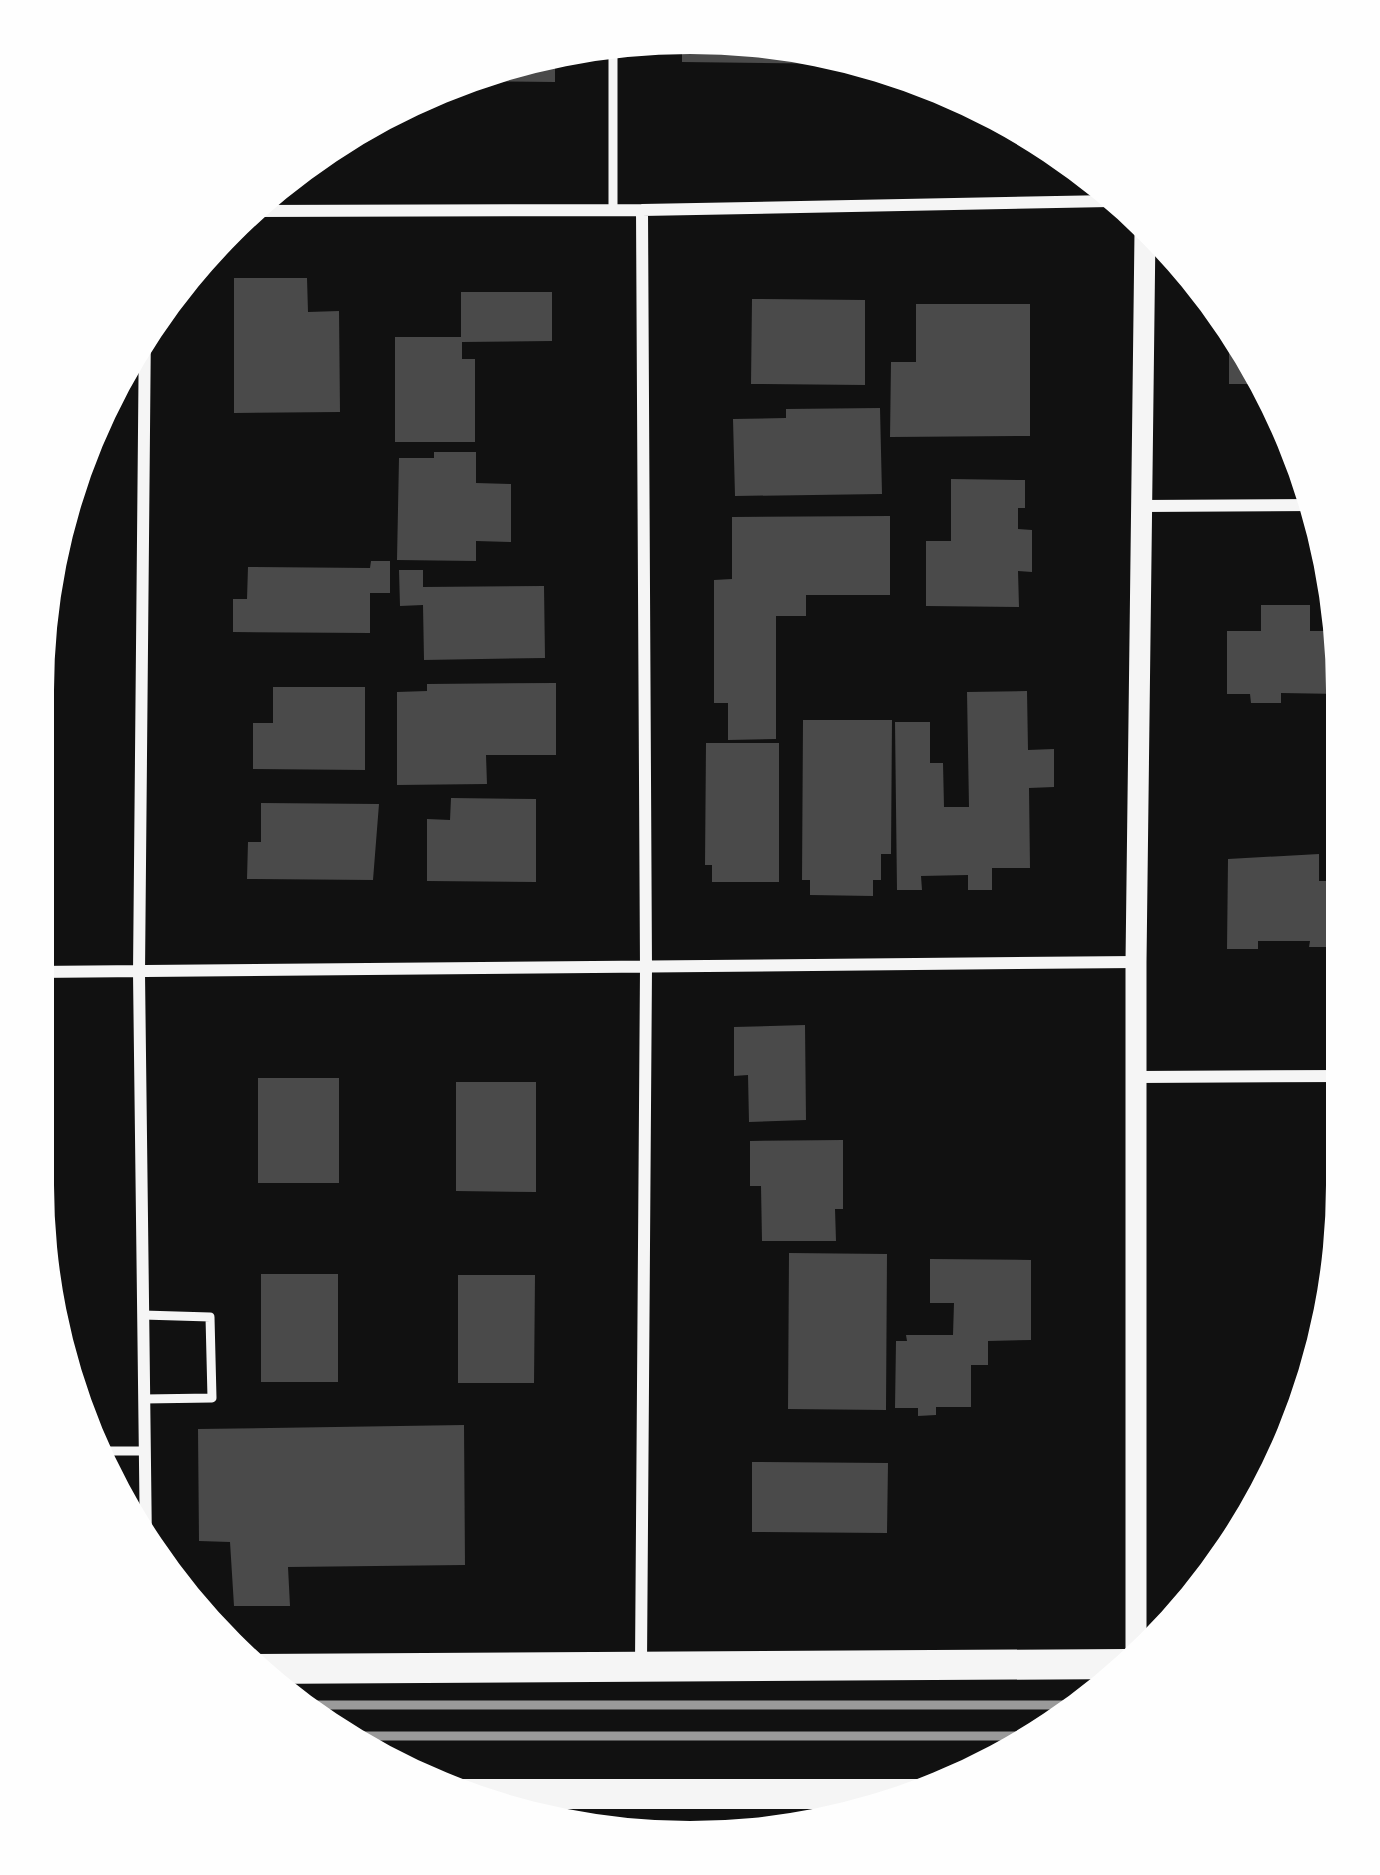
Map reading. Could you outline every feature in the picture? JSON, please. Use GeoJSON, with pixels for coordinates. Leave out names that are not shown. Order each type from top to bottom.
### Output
{"type":"FeatureCollection","features":[{"type":"Feature","properties":{"kind":"main road"},"geometry":{"type":"LineString","coordinates":[[278,1669],[1108,1664]]}},
{"type":"Feature","properties":{"kind":"main road"},"geometry":{"type":"LineString","coordinates":[[509,1794],[871,1794]]}},
{"type":"Feature","properties":{"kind":"street"},"geometry":{"type":"LineString","coordinates":[[272,211],[1096,201]]}},
{"type":"Feature","properties":{"kind":"street"},"geometry":{"type":"LineString","coordinates":[[641,1665],[646,968],[642,210]]}},
{"type":"Feature","properties":{"kind":"street"},"geometry":{"type":"LineString","coordinates":[[1136,1639],[1136,962],[1145,245]]}},
{"type":"Feature","properties":{"kind":"street"},"geometry":{"type":"LineString","coordinates":[[146,362],[139,973],[146,1514]]}},
{"type":"Feature","properties":{"kind":"street"},"geometry":{"type":"LineString","coordinates":[[1142,506],[1298,505]]}},
{"type":"Feature","properties":{"kind":"street"},"geometry":{"type":"LineString","coordinates":[[54,972],[1136,962]]}},
{"type":"Feature","properties":{"kind":"street"},"geometry":{"type":"LineString","coordinates":[[1136,1076],[1326,1076]]}},
{"type":"Feature","properties":{"kind":"lane"},"geometry":{"type":"LineString","coordinates":[[613,210],[614,58]]}},
{"type":"Feature","properties":{"kind":"lane"},"geometry":{"type":"LineString","coordinates":[[143,1315],[211,1317],[212,1397],[144,1399]]}},
{"type":"Feature","properties":{"kind":"lane"},"geometry":{"type":"LineString","coordinates":[[113,1451],[145,1451]]}},
{"type":"Feature","properties":{"kind":"building"},"geometry":{"type":"Polygon","coordinates":[[[682,54],[690,54],[799,63],[682,62],[682,54]]]}},
{"type":"Feature","properties":{"kind":"building"},"geometry":{"type":"Polygon","coordinates":[[[555,69],[555,82],[507,81],[555,69]]]}},
{"type":"Feature","properties":{"kind":"building"},"geometry":{"type":"Polygon","coordinates":[[[234,278],[307,278],[308,312],[339,311],[340,412],[234,413],[234,278]]]}},
{"type":"Feature","properties":{"kind":"building"},"geometry":{"type":"Polygon","coordinates":[[[461,292],[552,292],[552,341],[462,342],[462,359],[475,359],[475,442],[395,442],[395,337],[461,337],[461,292]]]}},
{"type":"Feature","properties":{"kind":"building"},"geometry":{"type":"Polygon","coordinates":[[[752,299],[865,300],[865,385],[751,384],[752,299]]]}},
{"type":"Feature","properties":{"kind":"building"},"geometry":{"type":"Polygon","coordinates":[[[916,304],[1030,304],[1030,436],[890,437],[891,362],[916,362],[916,304]]]}},
{"type":"Feature","properties":{"kind":"building"},"geometry":{"type":"Polygon","coordinates":[[[1229,353],[1247,384],[1229,384],[1229,353]]]}},
{"type":"Feature","properties":{"kind":"building"},"geometry":{"type":"Polygon","coordinates":[[[880,408],[882,494],[735,496],[733,419],[786,418],[786,409],[880,408]]]}},
{"type":"Feature","properties":{"kind":"building"},"geometry":{"type":"Polygon","coordinates":[[[434,452],[476,452],[476,483],[511,484],[511,542],[476,541],[476,561],[397,560],[399,458],[434,458],[434,452]]]}},
{"type":"Feature","properties":{"kind":"building"},"geometry":{"type":"Polygon","coordinates":[[[951,479],[1025,480],[1025,508],[1018,508],[1018,529],[1032,530],[1032,572],[1018,571],[1019,607],[926,606],[926,541],[951,541],[951,479]]]}},
{"type":"Feature","properties":{"kind":"building"},"geometry":{"type":"Polygon","coordinates":[[[890,516],[890,595],[806,595],[806,616],[776,616],[776,739],[728,740],[728,703],[714,703],[714,580],[732,579],[732,517],[890,516]]]}},
{"type":"Feature","properties":{"kind":"building"},"geometry":{"type":"Polygon","coordinates":[[[371,561],[390,561],[390,593],[370,593],[370,633],[233,632],[233,599],[247,599],[248,567],[370,568],[371,561]]]}},
{"type":"Feature","properties":{"kind":"building"},"geometry":{"type":"Polygon","coordinates":[[[399,570],[423,570],[423,587],[544,586],[545,658],[424,660],[423,605],[400,606],[399,570]]]}},
{"type":"Feature","properties":{"kind":"building"},"geometry":{"type":"Polygon","coordinates":[[[1261,605],[1310,605],[1310,631],[1323,631],[1326,694],[1281,693],[1281,703],[1251,703],[1250,694],[1227,694],[1227,631],[1261,631],[1261,605]]]}},
{"type":"Feature","properties":{"kind":"building"},"geometry":{"type":"Polygon","coordinates":[[[556,683],[556,755],[486,755],[487,784],[397,785],[397,692],[427,691],[427,684],[556,683]]]}},
{"type":"Feature","properties":{"kind":"building"},"geometry":{"type":"Polygon","coordinates":[[[273,687],[365,687],[365,770],[253,769],[253,723],[273,723],[273,687]]]}},
{"type":"Feature","properties":{"kind":"building"},"geometry":{"type":"Polygon","coordinates":[[[1027,691],[1028,750],[1054,749],[1054,787],[1029,788],[1030,868],[992,868],[992,890],[968,890],[968,875],[921,876],[922,890],[897,890],[895,722],[930,722],[930,763],[943,763],[944,807],[969,807],[967,692],[1027,691]]]}},
{"type":"Feature","properties":{"kind":"building"},"geometry":{"type":"Polygon","coordinates":[[[803,720],[892,720],[891,854],[881,854],[881,880],[873,880],[873,896],[810,895],[810,880],[802,880],[803,720]]]}},
{"type":"Feature","properties":{"kind":"building"},"geometry":{"type":"Polygon","coordinates":[[[706,743],[779,743],[779,882],[712,882],[712,865],[705,865],[706,743]]]}},
{"type":"Feature","properties":{"kind":"building"},"geometry":{"type":"Polygon","coordinates":[[[451,798],[536,799],[536,882],[427,881],[427,819],[450,820],[451,798]]]}},
{"type":"Feature","properties":{"kind":"building"},"geometry":{"type":"Polygon","coordinates":[[[261,803],[379,804],[373,880],[247,879],[248,842],[261,842],[261,803]]]}},
{"type":"Feature","properties":{"kind":"building"},"geometry":{"type":"Polygon","coordinates":[[[1319,854],[1319,881],[1326,881],[1326,947],[1309,947],[1310,941],[1258,941],[1258,949],[1227,949],[1228,859],[1319,854]]]}},
{"type":"Feature","properties":{"kind":"building"},"geometry":{"type":"Polygon","coordinates":[[[805,1025],[806,1120],[749,1122],[748,1075],[734,1076],[734,1027],[805,1025]]]}},
{"type":"Feature","properties":{"kind":"building"},"geometry":{"type":"Polygon","coordinates":[[[258,1078],[339,1078],[339,1183],[258,1183],[258,1078]]]}},
{"type":"Feature","properties":{"kind":"building"},"geometry":{"type":"Polygon","coordinates":[[[456,1082],[536,1082],[536,1192],[456,1191],[456,1082]]]}},
{"type":"Feature","properties":{"kind":"building"},"geometry":{"type":"Polygon","coordinates":[[[843,1140],[843,1209],[835,1209],[836,1241],[762,1241],[761,1186],[750,1186],[750,1141],[843,1140]]]}},
{"type":"Feature","properties":{"kind":"building"},"geometry":{"type":"Polygon","coordinates":[[[789,1253],[887,1254],[886,1410],[788,1409],[789,1253]]]}},
{"type":"Feature","properties":{"kind":"building"},"geometry":{"type":"Polygon","coordinates":[[[930,1259],[1031,1260],[1031,1340],[988,1341],[988,1365],[971,1365],[971,1407],[936,1407],[936,1415],[918,1416],[918,1408],[895,1408],[896,1341],[907,1341],[906,1335],[953,1335],[954,1303],[930,1303],[930,1259]]]}},
{"type":"Feature","properties":{"kind":"building"},"geometry":{"type":"Polygon","coordinates":[[[261,1274],[338,1274],[338,1382],[261,1382],[261,1274]]]}},
{"type":"Feature","properties":{"kind":"building"},"geometry":{"type":"Polygon","coordinates":[[[458,1275],[535,1275],[534,1383],[458,1383],[458,1275]]]}},
{"type":"Feature","properties":{"kind":"building"},"geometry":{"type":"Polygon","coordinates":[[[464,1425],[465,1565],[288,1567],[290,1606],[234,1606],[230,1542],[199,1541],[198,1429],[464,1425]]]}},
{"type":"Feature","properties":{"kind":"building"},"geometry":{"type":"Polygon","coordinates":[[[752,1462],[888,1463],[887,1533],[752,1532],[752,1462]]]}},
{"type":"Feature","properties":{"kind":"railway"},"geometry":{"type":"LineString","coordinates":[[324,1705],[1056,1705]]}},
{"type":"Feature","properties":{"kind":"railway"},"geometry":{"type":"LineString","coordinates":[[372,1736],[1008,1736]]}}]}
